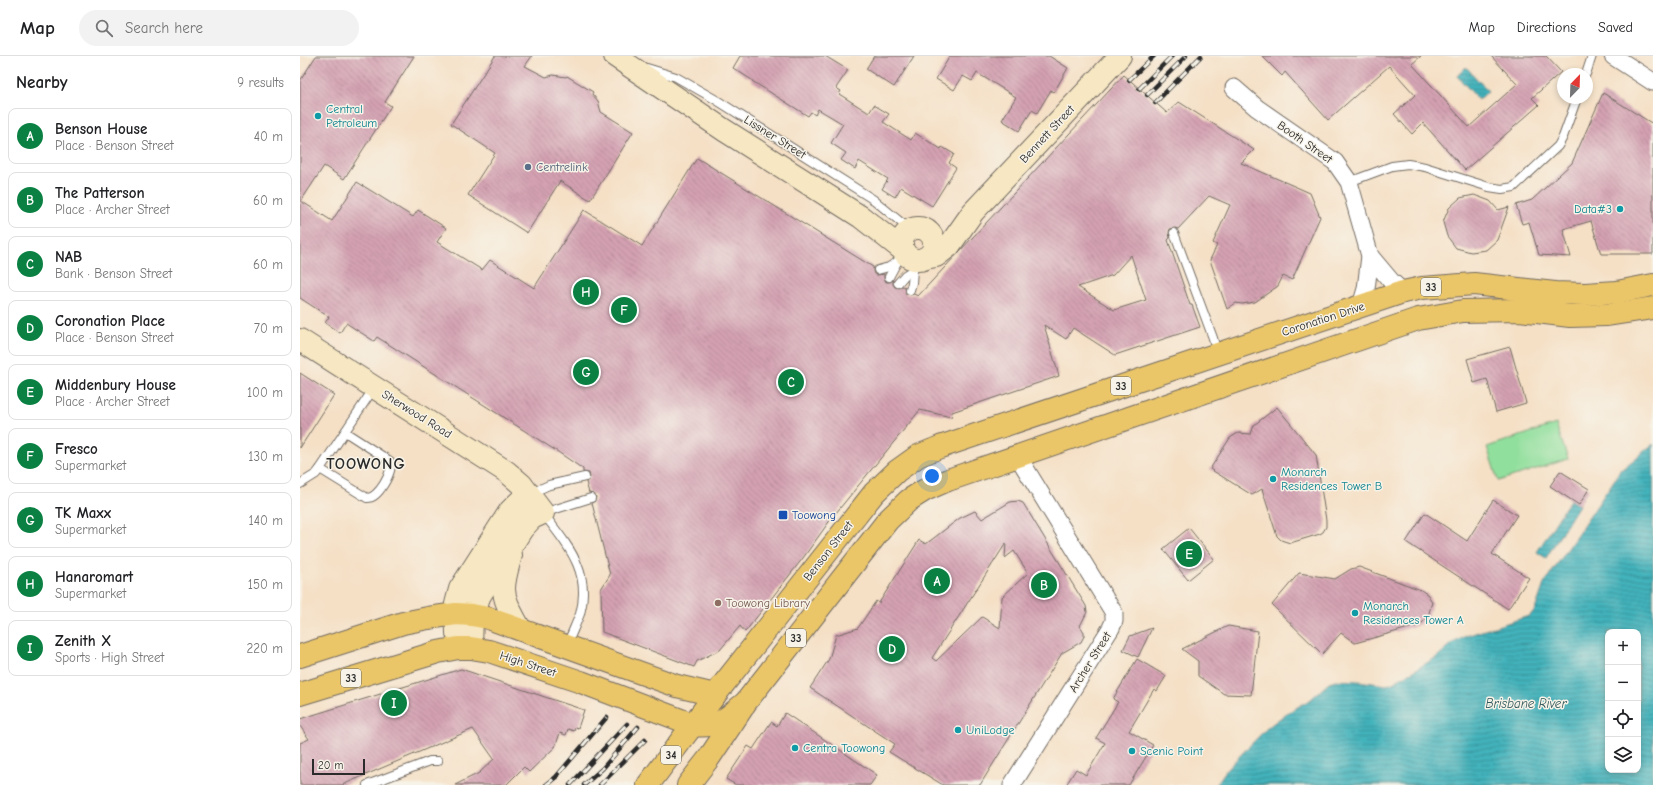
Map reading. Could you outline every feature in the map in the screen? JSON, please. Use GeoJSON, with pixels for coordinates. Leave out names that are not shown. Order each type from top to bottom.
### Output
{"type":"FeatureCollection","features":[{"type":"Feature","properties":{"kind":"main road","name":"Coronation Drive"},"geometry":{"type":"LineString","coordinates":[[1004,425],[1218,355],[1403,292],[1428,287],[1474,284],[1555,293],[1585,294],[1618,292],[1653,285]]}},
{"type":"Feature","properties":{"kind":"main road","name":"33"},"geometry":{"type":"LineString","coordinates":[[706,714],[720,723],[746,702],[896,511],[909,500],[925,490],[1017,455],[1418,319],[1471,311],[1520,310],[1578,316],[1607,315],[1653,308]]}},
{"type":"Feature","properties":{"kind":"main road","name":"Benson Street"},"geometry":{"type":"LineString","coordinates":[[648,785],[706,714],[874,493],[896,471],[918,456],[1004,425]]}},
{"type":"Feature","properties":{"kind":"main road"},"geometry":{"type":"LineString","coordinates":[[300,656],[403,623],[428,618],[464,614],[488,618],[677,686],[706,714],[711,743],[709,758]]}},
{"type":"Feature","properties":{"kind":"main road","name":"High Street"},"geometry":{"type":"LineString","coordinates":[[300,694],[384,667],[438,652],[464,648],[489,651],[581,682],[706,714]]}},
{"type":"Feature","properties":{"kind":"main road"},"geometry":{"type":"LineString","coordinates":[[688,785],[709,758],[746,702]]}},
{"type":"Feature","properties":{"kind":"street","name":"Bennett Street"},"geometry":{"type":"LineString","coordinates":[[911,258],[936,256],[949,246],[973,212],[1120,56]]}},
{"type":"Feature","properties":{"kind":"street"},"geometry":{"type":"LineString","coordinates":[[1619,58],[1653,82]]}},
{"type":"Feature","properties":{"kind":"street","name":"Lissner Street"},"geometry":{"type":"LineString","coordinates":[[619,59],[719,127],[861,217],[911,258]]}},
{"type":"Feature","properties":{"kind":"street","name":"Booth Street"},"geometry":{"type":"LineString","coordinates":[[1234,88],[1258,108],[1335,162],[1349,182],[1370,256],[1366,289],[1361,306]]}},
{"type":"Feature","properties":{"kind":"street","name":"Bennett Street"},"geometry":{"type":"LineString","coordinates":[[919,229],[934,231],[944,228],[973,212]]}},
{"type":"Feature","properties":{"kind":"street","name":"Lissner Street"},"geometry":{"type":"LineString","coordinates":[[861,217],[884,225],[919,229]]}},
{"type":"Feature","properties":{"kind":"street"},"geometry":{"type":"LineString","coordinates":[[911,258],[931,252],[933,245],[932,237],[919,229]]}},
{"type":"Feature","properties":{"kind":"street","name":"Booth Street"},"geometry":{"type":"LineString","coordinates":[[1370,256],[1391,281],[1403,292]]}},
{"type":"Feature","properties":{"kind":"street","name":"Sherwood Road"},"geometry":{"type":"LineString","coordinates":[[300,340],[507,472],[517,480],[543,513]]}},
{"type":"Feature","properties":{"kind":"street","name":"Archer Street"},"geometry":{"type":"LineString","coordinates":[[1012,785],[1114,621],[1114,613],[1017,455]]}},
{"type":"Feature","properties":{"kind":"street"},"geometry":{"type":"LineString","coordinates":[[464,648],[464,614],[457,599],[462,585],[510,511],[529,494]]}},
{"type":"Feature","properties":{"kind":"street"},"geometry":{"type":"LineString","coordinates":[[464,614],[480,596],[514,540],[529,521],[543,513]]}},
{"type":"Feature","properties":{"kind":"street"},"geometry":{"type":"LineString","coordinates":[[514,540],[504,589],[507,603],[520,629]]}},
{"type":"Feature","properties":{"kind":"lane"},"geometry":{"type":"LineString","coordinates":[[1588,68],[1592,56]]}},
{"type":"Feature","properties":{"kind":"lane","name":"Lissner Street"},"geometry":{"type":"LineString","coordinates":[[619,59],[680,79],[718,101],[874,200],[903,224],[919,229]]}},
{"type":"Feature","properties":{"kind":"lane"},"geometry":{"type":"LineString","coordinates":[[1349,182],[1392,166],[1408,164],[1425,167],[1489,187],[1502,189],[1514,187],[1558,146],[1563,137],[1575,104]]}},
{"type":"Feature","properties":{"kind":"lane"},"geometry":{"type":"LineString","coordinates":[[1174,233],[1218,355]]}},
{"type":"Feature","properties":{"kind":"lane"},"geometry":{"type":"LineString","coordinates":[[878,270],[911,258]]}},
{"type":"Feature","properties":{"kind":"lane"},"geometry":{"type":"LineString","coordinates":[[889,277],[911,258]]}},
{"type":"Feature","properties":{"kind":"lane"},"geometry":{"type":"LineString","coordinates":[[898,283],[903,277],[911,258]]}},
{"type":"Feature","properties":{"kind":"lane"},"geometry":{"type":"LineString","coordinates":[[910,290],[912,283],[911,258]]}},
{"type":"Feature","properties":{"kind":"lane"},"geometry":{"type":"LineString","coordinates":[[300,484],[316,474],[320,469],[375,388]]}},
{"type":"Feature","properties":{"kind":"lane"},"geometry":{"type":"LineString","coordinates":[[320,469],[367,498],[372,498],[377,494],[391,471],[392,466],[390,461],[345,432]]}},
{"type":"Feature","properties":{"kind":"lane"},"geometry":{"type":"LineString","coordinates":[[529,494],[550,485],[585,477]]}},
{"type":"Feature","properties":{"kind":"lane"},"geometry":{"type":"LineString","coordinates":[[543,513],[591,498]]}},
{"type":"Feature","properties":{"kind":"lane","name":"Sherwood Road"},"geometry":{"type":"LineString","coordinates":[[543,513],[571,552],[581,573],[584,585],[579,614],[566,646]]}},
{"type":"Feature","properties":{"kind":"lane"},"geometry":{"type":"LineString","coordinates":[[367,785],[430,761],[438,761]]}},
{"type":"Feature","properties":{"kind":"green space"},"geometry":{"type":"Polygon","coordinates":[[[1556,424],[1568,459],[1498,481],[1487,447],[1556,424]]]}},
{"type":"Feature","properties":{"kind":"water"},"geometry":{"type":"Polygon","coordinates":[[[1466,67],[1488,91],[1479,100],[1457,76],[1466,67]]]}},
{"type":"Feature","properties":{"kind":"water","name":"Brisbane River"},"geometry":{"type":"Polygon","coordinates":[[[1653,444],[1653,785],[1216,785],[1227,769],[1267,728],[1287,713],[1310,700],[1329,683],[1349,680],[1386,685],[1391,684],[1437,657],[1453,643],[1466,636],[1529,616],[1535,610],[1544,584],[1621,470],[1653,444]]]}},
{"type":"Feature","properties":{"kind":"water"},"geometry":{"type":"Polygon","coordinates":[[[1570,500],[1579,505],[1546,558],[1537,552],[1570,500]]]}},
{"type":"Feature","properties":{"kind":"building"},"geometry":{"type":"Polygon","coordinates":[[[316,56],[414,56],[385,102],[391,106],[344,179],[324,166],[301,201],[332,221],[357,182],[413,217],[418,210],[446,228],[437,242],[482,270],[490,260],[534,288],[584,210],[642,246],[697,158],[873,267],[874,274],[884,274],[886,282],[893,280],[895,287],[899,288],[903,286],[905,287],[906,294],[914,294],[918,296],[1124,75],[1167,113],[1179,102],[1254,150],[1241,163],[1310,193],[1320,217],[1292,280],[1283,276],[1278,286],[1255,302],[1242,304],[1236,303],[1227,309],[1210,260],[1217,245],[1213,243],[1230,205],[1209,196],[1178,229],[1170,229],[1170,238],[1168,240],[1190,305],[1192,305],[1200,327],[1115,355],[1073,328],[1066,339],[1044,325],[1059,376],[952,412],[951,417],[920,410],[831,519],[803,558],[745,632],[740,626],[720,650],[697,661],[694,667],[602,632],[601,589],[610,575],[592,503],[595,501],[596,497],[594,494],[589,493],[586,482],[590,478],[589,473],[583,472],[583,469],[558,452],[377,337],[374,341],[346,323],[340,333],[325,323],[329,317],[300,298],[300,81],[316,56]],[[1131,255],[1113,275],[1078,287],[1114,310],[1146,300],[1131,255]]]}},
{"type":"Feature","properties":{"kind":"building"},"geometry":{"type":"Polygon","coordinates":[[[495,56],[532,56],[525,66],[546,77],[553,75],[567,76],[593,92],[592,94],[598,101],[601,112],[633,132],[590,200],[560,181],[527,233],[468,195],[495,153],[451,124],[495,56]]]}},
{"type":"Feature","properties":{"kind":"building"},"geometry":{"type":"Polygon","coordinates":[[[740,56],[825,56],[848,70],[836,88],[841,91],[839,94],[869,113],[874,105],[889,114],[883,122],[911,140],[915,133],[941,149],[942,147],[954,154],[949,163],[956,168],[932,206],[901,187],[895,197],[882,189],[888,179],[859,161],[855,169],[841,160],[846,153],[831,143],[843,124],[818,109],[815,115],[811,112],[808,116],[752,81],[733,68],[740,56]]]}},
{"type":"Feature","properties":{"kind":"building"},"geometry":{"type":"Polygon","coordinates":[[[874,56],[914,56],[894,87],[866,69],[874,56]]]}},
{"type":"Feature","properties":{"kind":"building"},"geometry":{"type":"Polygon","coordinates":[[[950,56],[1049,56],[1068,68],[1054,92],[1051,90],[1037,113],[1032,110],[1019,131],[1002,120],[1016,97],[977,73],[972,81],[963,76],[954,90],[936,79],[950,56]]]}},
{"type":"Feature","properties":{"kind":"building"},"geometry":{"type":"Polygon","coordinates":[[[1262,56],[1421,56],[1412,64],[1469,127],[1517,84],[1491,56],[1546,56],[1557,68],[1557,76],[1532,98],[1539,105],[1465,170],[1423,123],[1412,134],[1394,114],[1415,95],[1389,66],[1328,120],[1285,72],[1282,76],[1262,56]]]}},
{"type":"Feature","properties":{"kind":"building","name":"Data#3"},"geometry":{"type":"Polygon","coordinates":[[[1603,93],[1653,124],[1653,254],[1601,254],[1591,221],[1563,229],[1571,257],[1539,255],[1529,222],[1522,224],[1516,205],[1532,200],[1572,163],[1603,93]]]}},
{"type":"Feature","properties":{"kind":"building"},"geometry":{"type":"Polygon","coordinates":[[[1474,195],[1490,201],[1498,210],[1509,207],[1497,240],[1486,250],[1471,252],[1456,248],[1447,236],[1443,222],[1449,208],[1460,198],[1474,195]]]}},
{"type":"Feature","properties":{"kind":"building"},"geometry":{"type":"Polygon","coordinates":[[[1510,347],[1526,403],[1496,412],[1487,379],[1474,383],[1467,359],[1510,347]]]}},
{"type":"Feature","properties":{"kind":"building"},"geometry":{"type":"Polygon","coordinates":[[[300,373],[334,395],[300,448],[300,373]]]}},
{"type":"Feature","properties":{"kind":"building","name":"Monarch Residences Tower B"},"geometry":{"type":"Polygon","coordinates":[[[1277,407],[1316,455],[1326,520],[1326,527],[1320,534],[1290,543],[1281,540],[1277,536],[1262,489],[1252,495],[1210,469],[1230,438],[1238,433],[1251,434],[1254,425],[1277,407]]]}},
{"type":"Feature","properties":{"kind":"building"},"geometry":{"type":"Polygon","coordinates":[[[1560,471],[1589,489],[1579,505],[1550,486],[1560,471]]]}},
{"type":"Feature","properties":{"kind":"building"},"geometry":{"type":"Polygon","coordinates":[[[1493,500],[1517,515],[1492,554],[1529,578],[1508,609],[1406,542],[1425,513],[1467,541],[1493,500]]]}},
{"type":"Feature","properties":{"kind":"building"},"geometry":{"type":"Polygon","coordinates":[[[1018,501],[1023,503],[1086,606],[1087,612],[1080,626],[1084,632],[1084,636],[1081,642],[1062,653],[980,785],[943,785],[889,752],[895,744],[810,688],[829,659],[836,635],[858,628],[876,601],[879,603],[919,540],[926,544],[960,518],[975,511],[982,519],[1010,502],[1018,501]],[[1006,543],[932,658],[936,661],[982,617],[1000,628],[1002,597],[1028,573],[1014,551],[1005,558],[1006,543]]]}},
{"type":"Feature","properties":{"kind":"building"},"geometry":{"type":"Polygon","coordinates":[[[1189,528],[1214,559],[1188,580],[1163,549],[1189,528]]]}},
{"type":"Feature","properties":{"kind":"building","name":"Monarch Residences Tower A"},"geometry":{"type":"Polygon","coordinates":[[[1359,567],[1421,590],[1428,595],[1432,602],[1428,617],[1416,626],[1355,643],[1341,633],[1322,654],[1272,605],[1299,573],[1335,579],[1351,569],[1359,567]]]}},
{"type":"Feature","properties":{"kind":"building"},"geometry":{"type":"Polygon","coordinates":[[[1228,626],[1258,631],[1251,695],[1224,694],[1198,676],[1198,661],[1182,649],[1228,626]]]}},
{"type":"Feature","properties":{"kind":"building"},"geometry":{"type":"Polygon","coordinates":[[[1152,628],[1138,657],[1123,650],[1130,636],[1152,628]]]}},
{"type":"Feature","properties":{"kind":"building"},"geometry":{"type":"Polygon","coordinates":[[[1137,659],[1166,676],[1157,691],[1154,689],[1129,731],[1153,745],[1129,785],[1066,785],[1076,769],[1086,775],[1105,743],[1096,738],[1118,702],[1113,699],[1137,659]]]}},
{"type":"Feature","properties":{"kind":"building"},"geometry":{"type":"Polygon","coordinates":[[[461,669],[584,710],[578,728],[575,727],[574,731],[568,729],[566,735],[560,733],[555,747],[529,772],[524,767],[506,785],[455,785],[479,773],[494,759],[473,729],[342,785],[300,785],[300,743],[309,739],[300,726],[300,719],[461,669]]]}},
{"type":"Feature","properties":{"kind":"building","name":"Centra Toowong"},"geometry":{"type":"Polygon","coordinates":[[[785,713],[877,775],[870,785],[736,785],[726,779],[748,746],[753,749],[771,722],[777,726],[785,713]]]}},
{"type":"Feature","properties":{"kind":"railway"},"geometry":{"type":"LineString","coordinates":[[1129,80],[1154,56]]}},
{"type":"Feature","properties":{"kind":"railway"},"geometry":{"type":"LineString","coordinates":[[1139,89],[1172,56]]}},
{"type":"Feature","properties":{"kind":"railway"},"geometry":{"type":"LineString","coordinates":[[1147,95],[1186,56]]}},
{"type":"Feature","properties":{"kind":"railway"},"geometry":{"type":"LineString","coordinates":[[1155,103],[1201,56]]}},
{"type":"Feature","properties":{"kind":"railway"},"geometry":{"type":"LineString","coordinates":[[546,785],[556,777],[607,717]]}},
{"type":"Feature","properties":{"kind":"railway"},"geometry":{"type":"LineString","coordinates":[[570,785],[627,724]]}},
{"type":"Feature","properties":{"kind":"railway"},"geometry":{"type":"LineString","coordinates":[[584,785],[603,768],[638,727]]}},
{"type":"Feature","properties":{"kind":"railway"},"geometry":{"type":"LineString","coordinates":[[600,785],[645,740]]}},
{"type":"Feature","properties":{"kind":"place","name":"Central Petroleum"},"geometry":{"type":"Point","coordinates":[318,116]}},
{"type":"Feature","properties":{"kind":"place","name":"Centrelink"},"geometry":{"type":"Point","coordinates":[528,167]}},
{"type":"Feature","properties":{"kind":"place","name":"Data#3"},"geometry":{"type":"Point","coordinates":[1620,209]}},
{"type":"Feature","properties":{"kind":"place","name":"Hanaromart"},"geometry":{"type":"Point","coordinates":[586,292]}},
{"type":"Feature","properties":{"kind":"place","name":"Fresco"},"geometry":{"type":"Point","coordinates":[624,310]}},
{"type":"Feature","properties":{"kind":"place","name":"TK Maxx"},"geometry":{"type":"Point","coordinates":[586,372]}},
{"type":"Feature","properties":{"kind":"place","name":"NAB"},"geometry":{"type":"Point","coordinates":[791,382]}},
{"type":"Feature","properties":{"kind":"place","name":"Monarch Residences Tower B"},"geometry":{"type":"Point","coordinates":[1273,479]}},
{"type":"Feature","properties":{"kind":"place","name":"Toowong"},"geometry":{"type":"Point","coordinates":[783,515]}},
{"type":"Feature","properties":{"kind":"place","name":"Middenbury House"},"geometry":{"type":"Point","coordinates":[1189,554]}},
{"type":"Feature","properties":{"kind":"place","name":"Benson House"},"geometry":{"type":"Point","coordinates":[937,581]}},
{"type":"Feature","properties":{"kind":"place","name":"The Patterson"},"geometry":{"type":"Point","coordinates":[1044,585]}},
{"type":"Feature","properties":{"kind":"place","name":"Toowong Library"},"geometry":{"type":"Point","coordinates":[718,603]}},
{"type":"Feature","properties":{"kind":"place","name":"Monarch Residences Tower A"},"geometry":{"type":"Point","coordinates":[1355,613]}},
{"type":"Feature","properties":{"kind":"place","name":"Coronation Place"},"geometry":{"type":"Point","coordinates":[892,649]}},
{"type":"Feature","properties":{"kind":"place","name":"Zenith X"},"geometry":{"type":"Point","coordinates":[394,703]}},
{"type":"Feature","properties":{"kind":"place","name":"UniLodge"},"geometry":{"type":"Point","coordinates":[958,730]}},
{"type":"Feature","properties":{"kind":"place","name":"Centra Toowong"},"geometry":{"type":"Point","coordinates":[795,748]}},
{"type":"Feature","properties":{"kind":"place","name":"Scenic Point"},"geometry":{"type":"Point","coordinates":[1132,751]}},
{"type":"Feature","properties":{"kind":"district","name":"TOOWONG"},"geometry":{"type":"Point","coordinates":[366,464]}}]}
